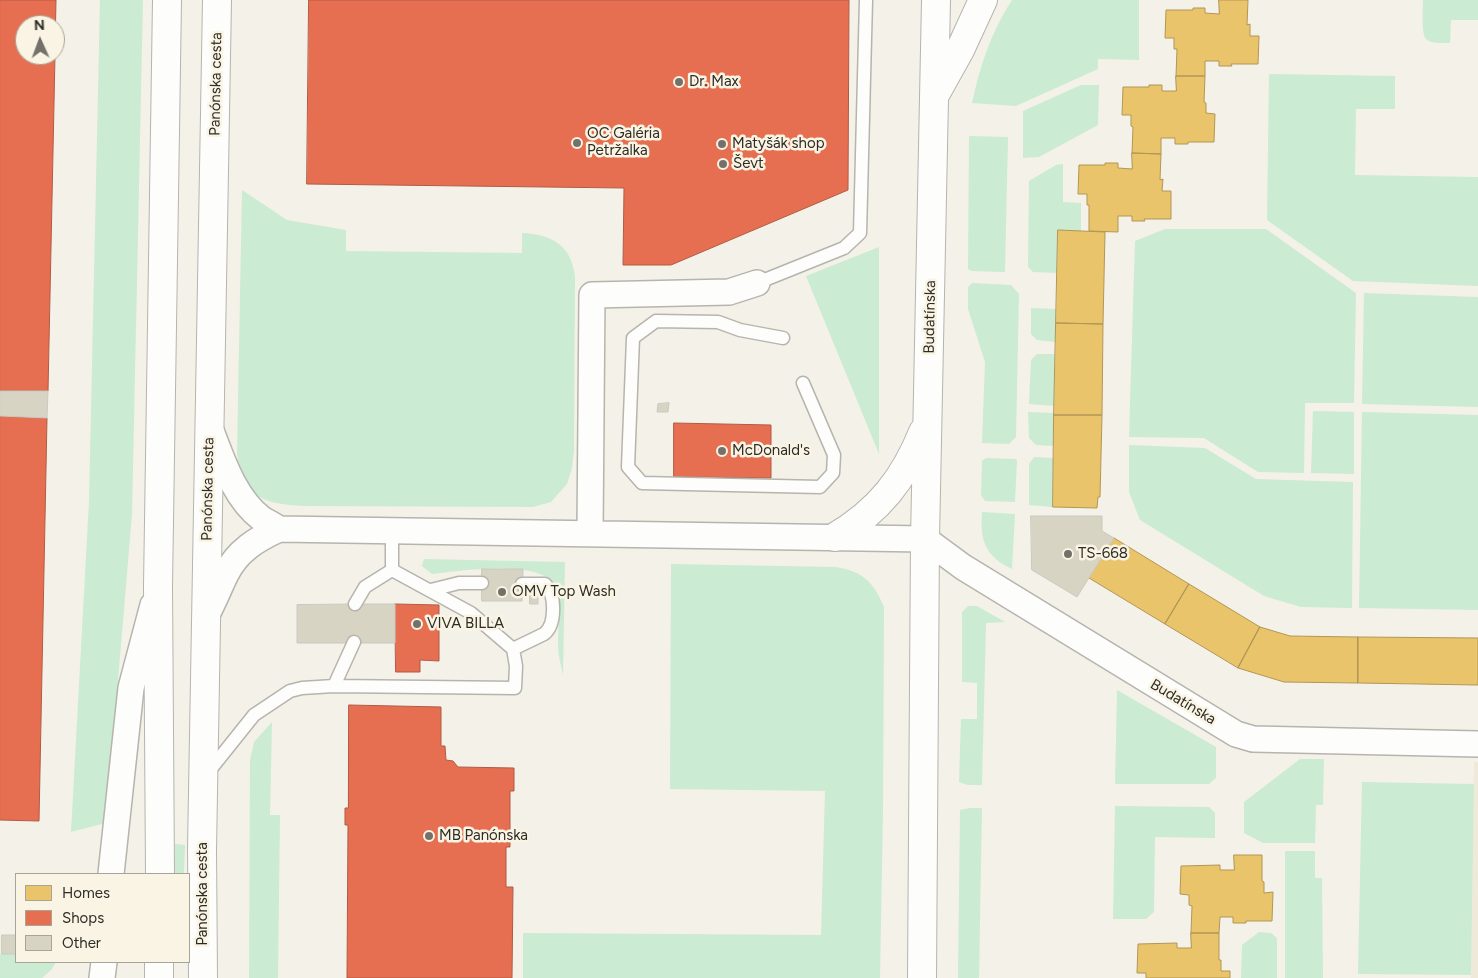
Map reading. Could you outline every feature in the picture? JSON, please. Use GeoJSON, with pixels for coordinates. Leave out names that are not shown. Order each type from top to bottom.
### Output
{"type":"FeatureCollection","features":[{"type":"Feature","properties":{"kind":"main road"},"geometry":{"type":"LineString","coordinates":[[160,873],[158,586],[167,0]]}},
{"type":"Feature","properties":{"kind":"main road","name":"Panónska cesta"},"geometry":{"type":"LineString","coordinates":[[204,978],[202,849],[217,0]]}},
{"type":"Feature","properties":{"kind":"main road","name":"Budatínska"},"geometry":{"type":"LineString","coordinates":[[922,978],[925,538],[936,0]]}},
{"type":"Feature","properties":{"kind":"main road","name":"Budatínska"},"geometry":{"type":"LineString","coordinates":[[934,96],[963,43],[983,0]]}},
{"type":"Feature","properties":{"kind":"main road"},"geometry":{"type":"LineString","coordinates":[[835,537],[871,512],[897,482],[908,464],[928,422]]}},
{"type":"Feature","properties":{"kind":"main road"},"geometry":{"type":"LineString","coordinates":[[159,963],[159,978]]}},
{"type":"Feature","properties":{"kind":"street"},"geometry":{"type":"LineString","coordinates":[[590,532],[592,295],[730,292],[757,283]]}},
{"type":"Feature","properties":{"kind":"street"},"geometry":{"type":"LineString","coordinates":[[210,428],[223,462],[241,496],[251,509],[278,529]]}},
{"type":"Feature","properties":{"kind":"street"},"geometry":{"type":"LineString","coordinates":[[206,616],[226,573],[234,562],[245,549],[258,539],[278,529],[925,538]]}},
{"type":"Feature","properties":{"kind":"street","name":"Budatínska"},"geometry":{"type":"LineString","coordinates":[[925,538],[963,567],[1236,734],[1253,739],[1478,744]]}},
{"type":"Feature","properties":{"kind":"street"},"geometry":{"type":"LineString","coordinates":[[112,873],[131,688],[158,586]]}},
{"type":"Feature","properties":{"kind":"street"},"geometry":{"type":"LineString","coordinates":[[102,978],[104,963]]}},
{"type":"Feature","properties":{"kind":"lane"},"geometry":{"type":"LineString","coordinates":[[757,283],[844,248],[860,233],[866,0]]}},
{"type":"Feature","properties":{"kind":"lane"},"geometry":{"type":"LineString","coordinates":[[783,338],[740,330],[718,322],[656,321],[633,338],[628,467],[642,483],[820,488],[833,473],[834,455],[803,383]]}},
{"type":"Feature","properties":{"kind":"lane"},"geometry":{"type":"LineString","coordinates":[[392,530],[392,570]]}},
{"type":"Feature","properties":{"kind":"lane"},"geometry":{"type":"LineString","coordinates":[[203,779],[254,715],[290,691],[302,688],[334,686],[515,688],[516,666],[513,649],[471,613],[392,570]]}},
{"type":"Feature","properties":{"kind":"lane"},"geometry":{"type":"LineString","coordinates":[[354,604],[365,587],[392,570]]}},
{"type":"Feature","properties":{"kind":"lane"},"geometry":{"type":"LineString","coordinates":[[431,590],[459,583],[482,583]]}},
{"type":"Feature","properties":{"kind":"lane"},"geometry":{"type":"LineString","coordinates":[[513,649],[544,634],[551,622],[551,591],[545,584],[522,584]]}},
{"type":"Feature","properties":{"kind":"lane"},"geometry":{"type":"LineString","coordinates":[[334,686],[354,642]]}},
{"type":"Feature","properties":{"kind":"shaded area"},"geometry":{"type":"Polygon","coordinates":[[[1474,762],[1478,762],[1478,978],[1471,978],[1474,762]]]}},
{"type":"Feature","properties":{"kind":"green space"},"geometry":{"type":"Polygon","coordinates":[[[100,0],[143,0],[132,514],[106,823],[71,832],[89,501],[100,0]]]}},
{"type":"Feature","properties":{"kind":"green space"},"geometry":{"type":"Polygon","coordinates":[[[1012,0],[1139,0],[1139,60],[1098,59],[1098,69],[1016,106],[972,103],[987,50],[998,24],[1012,0]]]}},
{"type":"Feature","properties":{"kind":"green space"},"geometry":{"type":"Polygon","coordinates":[[[1423,0],[1478,0],[1478,20],[1451,20],[1450,43],[1431,42],[1426,39],[1423,32],[1423,0]]]}},
{"type":"Feature","properties":{"kind":"green space"},"geometry":{"type":"Polygon","coordinates":[[[1269,74],[1395,76],[1395,109],[1356,109],[1355,175],[1478,177],[1478,286],[1353,281],[1267,220],[1269,74]]]}},
{"type":"Feature","properties":{"kind":"green space"},"geometry":{"type":"Polygon","coordinates":[[[1081,85],[1099,85],[1098,125],[1039,157],[1023,158],[1023,111],[1081,85]]]}},
{"type":"Feature","properties":{"kind":"green space"},"geometry":{"type":"Polygon","coordinates":[[[969,136],[1008,137],[1005,272],[971,271],[968,269],[969,136]]]}},
{"type":"Feature","properties":{"kind":"green space"},"geometry":{"type":"Polygon","coordinates":[[[1063,164],[1063,202],[1081,203],[1081,231],[1058,231],[1057,273],[1033,272],[1028,267],[1029,181],[1056,165],[1063,164]]]}},
{"type":"Feature","properties":{"kind":"green space"},"geometry":{"type":"Polygon","coordinates":[[[242,190],[287,220],[346,230],[346,251],[522,253],[522,233],[551,239],[565,250],[570,257],[575,277],[574,450],[572,468],[567,484],[551,502],[533,507],[304,506],[267,500],[258,496],[250,489],[244,480],[237,454],[242,190]]]}},
{"type":"Feature","properties":{"kind":"green space"},"geometry":{"type":"Polygon","coordinates":[[[1165,229],[1266,229],[1356,293],[1354,403],[1305,403],[1304,473],[1258,472],[1204,438],[1129,437],[1135,241],[1165,229]]]}},
{"type":"Feature","properties":{"kind":"green space"},"geometry":{"type":"Polygon","coordinates":[[[879,247],[879,454],[806,276],[879,247]]]}},
{"type":"Feature","properties":{"kind":"green space"},"geometry":{"type":"Polygon","coordinates":[[[972,283],[1011,285],[1019,294],[1016,437],[1009,444],[982,443],[985,362],[968,309],[968,287],[972,283]]]}},
{"type":"Feature","properties":{"kind":"green space"},"geometry":{"type":"Polygon","coordinates":[[[1364,293],[1478,297],[1478,407],[1362,404],[1364,293]]]}},
{"type":"Feature","properties":{"kind":"green space"},"geometry":{"type":"Polygon","coordinates":[[[1031,308],[1056,309],[1056,342],[1037,340],[1031,334],[1031,308]]]}},
{"type":"Feature","properties":{"kind":"green space"},"geometry":{"type":"Polygon","coordinates":[[[1037,354],[1055,354],[1055,406],[1029,404],[1031,360],[1037,354]]]}},
{"type":"Feature","properties":{"kind":"green space"},"geometry":{"type":"Polygon","coordinates":[[[1313,411],[1354,412],[1354,474],[1311,473],[1313,411]]]}},
{"type":"Feature","properties":{"kind":"green space"},"geometry":{"type":"Polygon","coordinates":[[[1028,412],[1055,413],[1054,446],[1036,445],[1029,438],[1028,412]]]}},
{"type":"Feature","properties":{"kind":"green space"},"geometry":{"type":"Polygon","coordinates":[[[1362,412],[1478,415],[1478,610],[1359,608],[1362,412]]]}},
{"type":"Feature","properties":{"kind":"green space"},"geometry":{"type":"Polygon","coordinates":[[[1129,445],[1205,448],[1256,479],[1353,482],[1352,608],[1301,607],[1264,596],[1140,520],[1129,492],[1129,445]]]}},
{"type":"Feature","properties":{"kind":"green space"},"geometry":{"type":"Polygon","coordinates":[[[1034,457],[1054,458],[1053,507],[1029,505],[1029,464],[1034,457]]]}},
{"type":"Feature","properties":{"kind":"green space"},"geometry":{"type":"Polygon","coordinates":[[[986,458],[1017,460],[1015,502],[985,501],[981,495],[982,461],[986,458]]]}},
{"type":"Feature","properties":{"kind":"green space"},"geometry":{"type":"Polygon","coordinates":[[[982,512],[1015,514],[1012,569],[996,559],[986,546],[982,531],[982,512]]]}},
{"type":"Feature","properties":{"kind":"green space"},"geometry":{"type":"Polygon","coordinates":[[[424,559],[565,562],[563,675],[558,649],[558,592],[548,578],[535,572],[499,568],[432,574],[422,566],[424,559]]]}},
{"type":"Feature","properties":{"kind":"green space"},"geometry":{"type":"Polygon","coordinates":[[[671,564],[836,567],[860,575],[876,590],[884,607],[880,978],[523,978],[523,933],[821,935],[825,791],[670,789],[671,564]]]}},
{"type":"Feature","properties":{"kind":"green space"},"geometry":{"type":"Polygon","coordinates":[[[968,606],[977,606],[1005,622],[986,623],[982,785],[968,785],[959,782],[961,719],[977,719],[977,683],[962,682],[962,612],[968,606]]]}},
{"type":"Feature","properties":{"kind":"green space"},"geometry":{"type":"Polygon","coordinates":[[[1117,690],[1216,747],[1216,778],[1209,784],[1115,784],[1117,690]]]}},
{"type":"Feature","properties":{"kind":"green space"},"geometry":{"type":"Polygon","coordinates":[[[272,722],[270,815],[280,815],[278,978],[249,978],[250,760],[254,742],[272,722]]]}},
{"type":"Feature","properties":{"kind":"green space"},"geometry":{"type":"Polygon","coordinates":[[[1300,759],[1324,759],[1323,805],[1316,805],[1315,843],[1263,843],[1244,833],[1244,802],[1300,759]]]}},
{"type":"Feature","properties":{"kind":"green space"},"geometry":{"type":"Polygon","coordinates":[[[1362,782],[1474,784],[1471,975],[1358,974],[1362,782]]]}},
{"type":"Feature","properties":{"kind":"green space"},"geometry":{"type":"Polygon","coordinates":[[[1115,806],[1209,807],[1215,813],[1215,838],[1155,837],[1154,912],[1146,919],[1113,919],[1115,806]]]}},
{"type":"Feature","properties":{"kind":"green space"},"geometry":{"type":"Polygon","coordinates":[[[982,808],[979,978],[958,978],[960,810],[982,808]]]}},
{"type":"Feature","properties":{"kind":"green space"},"geometry":{"type":"Polygon","coordinates":[[[175,844],[185,845],[184,873],[175,873],[175,844]]]}},
{"type":"Feature","properties":{"kind":"green space"},"geometry":{"type":"Polygon","coordinates":[[[1285,851],[1315,851],[1315,878],[1322,878],[1323,978],[1285,978],[1285,851]]]}},
{"type":"Feature","properties":{"kind":"green space"},"geometry":{"type":"Polygon","coordinates":[[[1259,932],[1271,933],[1277,938],[1277,978],[1241,978],[1242,945],[1259,932]]]}},
{"type":"Feature","properties":{"kind":"green space"},"geometry":{"type":"Polygon","coordinates":[[[0,954],[15,954],[15,963],[55,963],[42,978],[0,978],[0,954]]]}},
{"type":"Feature","properties":{"kind":"building: Homes"},"geometry":{"type":"Polygon","coordinates":[[[1219,0],[1248,0],[1247,25],[1250,24],[1250,36],[1259,36],[1258,64],[1219,66],[1219,61],[1205,61],[1205,76],[1176,76],[1177,49],[1174,49],[1174,38],[1165,38],[1166,10],[1205,8],[1205,13],[1219,14],[1219,0]]]}},
{"type":"Feature","properties":{"kind":"building: Homes"},"geometry":{"type":"Polygon","coordinates":[[[1176,76],[1205,76],[1204,102],[1206,103],[1206,113],[1215,114],[1214,142],[1175,144],[1175,138],[1161,138],[1161,154],[1132,153],[1133,127],[1131,126],[1131,115],[1122,115],[1123,87],[1162,85],[1162,91],[1176,91],[1176,76]]]}},
{"type":"Feature","properties":{"kind":"building: Homes"},"geometry":{"type":"Polygon","coordinates":[[[1132,153],[1161,154],[1160,180],[1163,179],[1162,191],[1171,191],[1171,219],[1132,221],[1132,216],[1118,216],[1118,232],[1089,231],[1087,194],[1078,194],[1079,165],[1118,163],[1118,168],[1132,169],[1132,153]]]}},
{"type":"Feature","properties":{"kind":"building: Homes"},"geometry":{"type":"Polygon","coordinates":[[[1058,230],[1105,232],[1103,324],[1056,323],[1058,230]]]}},
{"type":"Feature","properties":{"kind":"building: Homes"},"geometry":{"type":"Polygon","coordinates":[[[1056,323],[1103,324],[1102,415],[1054,415],[1056,323]]]}},
{"type":"Feature","properties":{"kind":"building: Homes"},"geometry":{"type":"Polygon","coordinates":[[[1054,415],[1102,415],[1100,497],[1098,497],[1097,508],[1053,507],[1054,415]]]}},
{"type":"Feature","properties":{"kind":"building: Homes"},"geometry":{"type":"Polygon","coordinates":[[[1114,538],[1189,584],[1165,624],[1089,578],[1114,538]]]}},
{"type":"Feature","properties":{"kind":"building: Homes"},"geometry":{"type":"Polygon","coordinates":[[[1189,584],[1260,627],[1238,668],[1165,624],[1189,584]]]}},
{"type":"Feature","properties":{"kind":"building: Homes"},"geometry":{"type":"Polygon","coordinates":[[[1260,627],[1290,636],[1358,637],[1358,683],[1284,682],[1238,668],[1260,627]]]}},
{"type":"Feature","properties":{"kind":"building: Homes"},"geometry":{"type":"Polygon","coordinates":[[[1358,637],[1478,638],[1478,685],[1358,683],[1358,637]]]}},
{"type":"Feature","properties":{"kind":"building: Homes"},"geometry":{"type":"Polygon","coordinates":[[[1234,855],[1262,855],[1264,893],[1273,892],[1272,921],[1233,923],[1233,917],[1220,917],[1219,933],[1191,933],[1192,906],[1189,905],[1189,895],[1180,894],[1181,866],[1220,865],[1220,870],[1234,870],[1234,855]]]}},
{"type":"Feature","properties":{"kind":"building: Homes"},"geometry":{"type":"Polygon","coordinates":[[[1191,933],[1219,933],[1221,971],[1230,971],[1230,978],[1146,978],[1146,973],[1137,973],[1138,944],[1177,943],[1177,948],[1191,948],[1191,933]]]}},
{"type":"Feature","properties":{"kind":"building: Shops"},"geometry":{"type":"Polygon","coordinates":[[[0,0],[56,0],[56,15],[15,15],[15,65],[55,65],[48,391],[0,391],[0,0]]]}},
{"type":"Feature","properties":{"kind":"building: Shops","name":"OC Galéria Petržalka"},"geometry":{"type":"Polygon","coordinates":[[[309,0],[849,0],[848,190],[671,265],[623,265],[624,188],[307,184],[309,0]]]}},
{"type":"Feature","properties":{"kind":"building: Shops"},"geometry":{"type":"Polygon","coordinates":[[[0,416],[47,418],[39,821],[0,820],[0,416]]]}},
{"type":"Feature","properties":{"kind":"building: Shops","name":"McDonald's"},"geometry":{"type":"Polygon","coordinates":[[[674,423],[771,425],[771,478],[674,477],[674,423]]]}},
{"type":"Feature","properties":{"kind":"building: Shops","name":"VIVA BILLA"},"geometry":{"type":"Polygon","coordinates":[[[395,604],[439,605],[439,661],[420,660],[420,672],[396,672],[395,604]]]}},
{"type":"Feature","properties":{"kind":"building: Shops","name":"MB Panónska"},"geometry":{"type":"Polygon","coordinates":[[[349,705],[441,707],[441,746],[445,746],[446,760],[453,761],[458,767],[514,768],[514,791],[510,791],[510,847],[506,847],[506,887],[513,887],[512,978],[347,978],[348,825],[345,825],[345,808],[348,808],[349,705]]]}},
{"type":"Feature","properties":{"kind":"building: Other"},"geometry":{"type":"Polygon","coordinates":[[[0,391],[48,391],[47,418],[0,416],[0,391]]]}},
{"type":"Feature","properties":{"kind":"building: Other"},"geometry":{"type":"Polygon","coordinates":[[[669,403],[668,412],[657,412],[658,404],[669,403]]]}},
{"type":"Feature","properties":{"kind":"building: Other","name":"TS-668"},"geometry":{"type":"Polygon","coordinates":[[[1031,516],[1102,516],[1102,531],[1114,538],[1077,597],[1032,570],[1031,516]]]}},
{"type":"Feature","properties":{"kind":"building: Other","name":"OMV Top Wash"},"geometry":{"type":"Polygon","coordinates":[[[482,569],[523,569],[522,601],[482,601],[482,569]]]}},
{"type":"Feature","properties":{"kind":"building: Other"},"geometry":{"type":"Polygon","coordinates":[[[530,591],[538,591],[538,604],[530,604],[530,591]]]}},
{"type":"Feature","properties":{"kind":"building: Other"},"geometry":{"type":"Polygon","coordinates":[[[395,604],[395,643],[297,643],[297,605],[395,604]]]}},
{"type":"Feature","properties":{"kind":"building: Other"},"geometry":{"type":"Polygon","coordinates":[[[2,935],[15,935],[15,954],[2,954],[2,935]]]}},
{"type":"Feature","properties":{"kind":"place","name":"Dr. Max"},"geometry":{"type":"Point","coordinates":[679,82]}},
{"type":"Feature","properties":{"kind":"place","name":"OC Galéria Petržalka"},"geometry":{"type":"Point","coordinates":[577,143]}},
{"type":"Feature","properties":{"kind":"place","name":"Matyšák shop"},"geometry":{"type":"Point","coordinates":[722,144]}},
{"type":"Feature","properties":{"kind":"place","name":"Ševt"},"geometry":{"type":"Point","coordinates":[723,164]}},
{"type":"Feature","properties":{"kind":"place","name":"McDonald's"},"geometry":{"type":"Point","coordinates":[722,451]}},
{"type":"Feature","properties":{"kind":"place","name":"TS-668"},"geometry":{"type":"Point","coordinates":[1068,554]}},
{"type":"Feature","properties":{"kind":"place","name":"OMV Top Wash"},"geometry":{"type":"Point","coordinates":[502,592]}},
{"type":"Feature","properties":{"kind":"place","name":"VIVA BILLA"},"geometry":{"type":"Point","coordinates":[417,624]}},
{"type":"Feature","properties":{"kind":"place","name":"MB Panónska"},"geometry":{"type":"Point","coordinates":[429,836]}}]}
